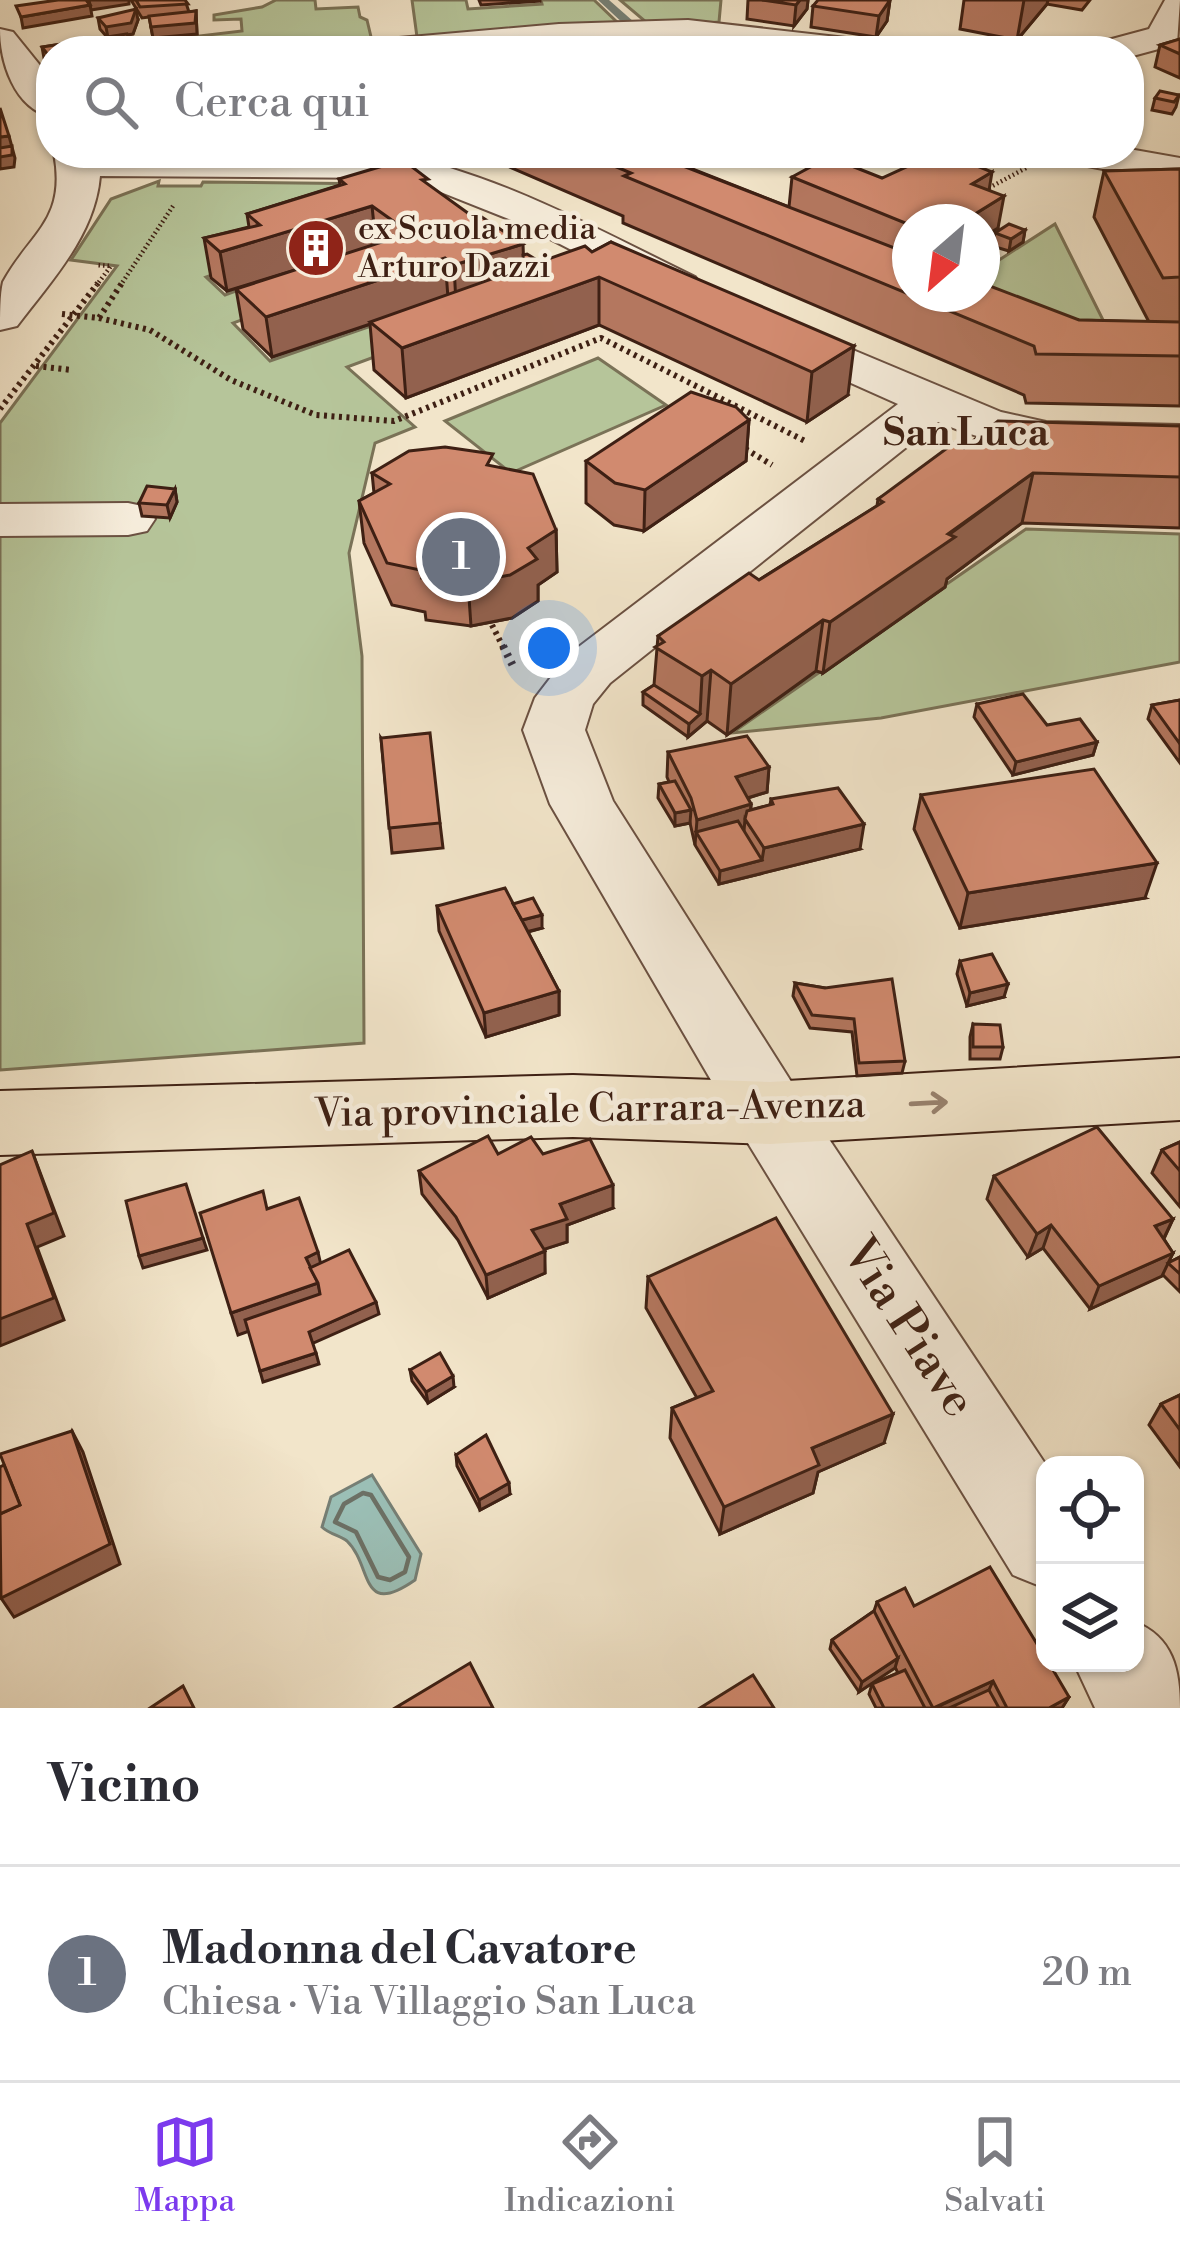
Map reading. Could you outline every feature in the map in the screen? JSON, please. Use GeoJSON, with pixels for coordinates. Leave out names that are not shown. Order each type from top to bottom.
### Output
{"type":"FeatureCollection","features":[{"type":"Feature","properties":{"kind":"main road","name":"Via provinciale Carrara-Avenza"},"geometry":{"type":"LineString","coordinates":[[0,1123],[573,1106],[770,1113],[1180,1089]]}},
{"type":"Feature","properties":{"kind":"street"},"geometry":{"type":"LineString","coordinates":[[1144,38],[1175,27]]}},
{"type":"Feature","properties":{"kind":"street"},"geometry":{"type":"LineString","coordinates":[[554,36],[605,32],[752,36]]}},
{"type":"Feature","properties":{"kind":"street"},"geometry":{"type":"LineString","coordinates":[[723,36],[729,33]]}},
{"type":"Feature","properties":{"kind":"street"},"geometry":{"type":"LineString","coordinates":[[0,40],[36,87]]}},
{"type":"Feature","properties":{"kind":"street"},"geometry":{"type":"LineString","coordinates":[[1144,164],[1180,171]]}},
{"type":"Feature","properties":{"kind":"street"},"geometry":{"type":"LineString","coordinates":[[3,312],[61,232],[79,185],[78,168]]}},
{"type":"Feature","properties":{"kind":"street"},"geometry":{"type":"LineString","coordinates":[[408,168],[471,186],[618,258],[986,424],[1046,437],[1180,440]]}},
{"type":"Feature","properties":{"kind":"street"},"geometry":{"type":"LineString","coordinates":[[6,237],[61,232]]}},
{"type":"Feature","properties":{"kind":"street"},"geometry":{"type":"LineString","coordinates":[[572,274],[618,258]]}},
{"type":"Feature","properties":{"kind":"street"},"geometry":{"type":"LineString","coordinates":[[855,466],[932,402]]}},
{"type":"Feature","properties":{"kind":"street","name":"Via Piave"},"geometry":{"type":"LineString","coordinates":[[855,466],[589,669],[565,698],[554,730],[582,804],[770,1113],[1036,1530]]}},
{"type":"Feature","properties":{"kind":"street"},"geometry":{"type":"LineString","coordinates":[[0,520],[128,519]]}},
{"type":"Feature","properties":{"kind":"street"},"geometry":{"type":"LineString","coordinates":[[1127,1672],[1150,1708]]}},
{"type":"Feature","properties":{"kind":"path"},"geometry":{"type":"LineString","coordinates":[[971,197],[1026,168]]}},
{"type":"Feature","properties":{"kind":"path"},"geometry":{"type":"LineString","coordinates":[[99,318],[184,190]]}},
{"type":"Feature","properties":{"kind":"path"},"geometry":{"type":"LineString","coordinates":[[3,312],[99,318],[150,330],[231,380],[316,415],[394,421],[602,338],[855,466]]}},
{"type":"Feature","properties":{"kind":"path"},"geometry":{"type":"LineString","coordinates":[[0,409],[74,315]]}},
{"type":"Feature","properties":{"kind":"path"},"geometry":{"type":"LineString","coordinates":[[34,366],[72,370]]}},
{"type":"Feature","properties":{"kind":"path"},"geometry":{"type":"LineString","coordinates":[[731,440],[773,466]]}},
{"type":"Feature","properties":{"kind":"path"},"geometry":{"type":"LineString","coordinates":[[492,625],[514,668]]}},
{"type":"Feature","properties":{"kind":"green space"},"geometry":{"type":"Polygon","coordinates":[[[276,0],[315,0],[316,9],[358,7],[371,36],[200,36],[242,31],[241,19],[214,20],[214,15],[276,0]]]}},
{"type":"Feature","properties":{"kind":"green space"},"geometry":{"type":"Polygon","coordinates":[[[412,0],[466,0],[468,9],[542,4],[541,0],[594,0],[619,24],[433,36],[417,36],[412,0]]]}},
{"type":"Feature","properties":{"kind":"green space"},"geometry":{"type":"Polygon","coordinates":[[[620,0],[721,0],[719,22],[653,28],[620,0]]]}},
{"type":"Feature","properties":{"kind":"green space"},"geometry":{"type":"Polygon","coordinates":[[[159,181],[158,186],[383,184],[253,260],[206,277],[225,295],[274,277],[377,270],[233,323],[270,361],[446,300],[466,323],[347,367],[415,427],[375,443],[349,553],[362,656],[364,1043],[0,1070],[0,423],[117,266],[71,260],[111,199],[159,181]]]}},
{"type":"Feature","properties":{"kind":"green space"},"geometry":{"type":"Polygon","coordinates":[[[1055,224],[1113,340],[1154,341],[1152,328],[1180,328],[1180,347],[1060,344],[977,312],[1000,312],[1000,259],[1055,224]]]}},
{"type":"Feature","properties":{"kind":"green space"},"geometry":{"type":"Polygon","coordinates":[[[598,358],[666,405],[511,473],[445,421],[598,358]]]}},
{"type":"Feature","properties":{"kind":"green space"},"geometry":{"type":"Polygon","coordinates":[[[1026,529],[1180,534],[1180,662],[881,718],[732,733],[1026,529]]]}},
{"type":"Feature","properties":{"kind":"water"},"geometry":{"type":"Polygon","coordinates":[[[372,1475],[421,1554],[415,1580],[384,1594],[370,1584],[347,1541],[322,1527],[331,1497],[372,1475]]]}},
{"type":"Feature","properties":{"kind":"building"},"geometry":{"type":"Polygon","coordinates":[[[86,0],[90,5],[21,17],[16,6],[86,0]]]}},
{"type":"Feature","properties":{"kind":"building"},"geometry":{"type":"Polygon","coordinates":[[[136,0],[185,0],[188,4],[140,7],[136,0]]]}},
{"type":"Feature","properties":{"kind":"building"},"geometry":{"type":"Polygon","coordinates":[[[762,0],[800,0],[796,5],[762,0]]]}},
{"type":"Feature","properties":{"kind":"building"},"geometry":{"type":"Polygon","coordinates":[[[818,0],[890,0],[879,16],[813,6],[818,0]]]}},
{"type":"Feature","properties":{"kind":"building"},"geometry":{"type":"Polygon","coordinates":[[[136,9],[131,23],[106,27],[98,18],[136,9]]]}},
{"type":"Feature","properties":{"kind":"building"},"geometry":{"type":"Polygon","coordinates":[[[196,11],[195,23],[151,27],[149,16],[196,11]]]}},
{"type":"Feature","properties":{"kind":"building"},"geometry":{"type":"Polygon","coordinates":[[[1180,39],[1180,54],[1160,45],[1180,39]]]}},
{"type":"Feature","properties":{"kind":"building"},"geometry":{"type":"Polygon","coordinates":[[[1160,91],[1179,95],[1174,102],[1155,98],[1160,91]]]}},
{"type":"Feature","properties":{"kind":"building"},"geometry":{"type":"Polygon","coordinates":[[[0,108],[9,136],[0,137],[0,108]]]}},
{"type":"Feature","properties":{"kind":"building"},"geometry":{"type":"Polygon","coordinates":[[[12,146],[12,155],[0,157],[0,148],[12,146]]]}},
{"type":"Feature","properties":{"kind":"building"},"geometry":{"type":"Polygon","coordinates":[[[376,168],[414,168],[428,179],[422,180],[472,216],[477,214],[523,244],[454,265],[445,258],[266,317],[236,289],[410,233],[372,206],[220,252],[204,238],[260,225],[247,214],[345,184],[339,179],[376,168]]]}},
{"type":"Feature","properties":{"kind":"building"},"geometry":{"type":"Polygon","coordinates":[[[619,168],[688,168],[892,247],[892,287],[624,176],[631,173],[619,168]]]}},
{"type":"Feature","properties":{"kind":"building"},"geometry":{"type":"Polygon","coordinates":[[[809,168],[857,168],[882,178],[904,168],[982,168],[992,172],[972,184],[1004,196],[991,204],[892,204],[892,218],[792,177],[809,168]]]}},
{"type":"Feature","properties":{"kind":"building"},"geometry":{"type":"Polygon","coordinates":[[[1180,169],[1180,277],[1163,278],[1104,171],[1180,169]]]}},
{"type":"Feature","properties":{"kind":"building"},"geometry":{"type":"Polygon","coordinates":[[[1009,224],[1025,230],[1011,239],[1000,235],[1009,224]]]}},
{"type":"Feature","properties":{"kind":"building"},"geometry":{"type":"Polygon","coordinates":[[[611,242],[854,346],[812,372],[599,277],[402,348],[370,322],[585,246],[592,252],[611,242]]]}},
{"type":"Feature","properties":{"kind":"building"},"geometry":{"type":"Polygon","coordinates":[[[523,255],[540,262],[524,267],[523,255]]]}},
{"type":"Feature","properties":{"kind":"building"},"geometry":{"type":"Polygon","coordinates":[[[1000,290],[1079,320],[1180,322],[1180,356],[1036,354],[1034,346],[952,312],[1000,312],[1000,290]]]}},
{"type":"Feature","properties":{"kind":"building"},"geometry":{"type":"Polygon","coordinates":[[[691,392],[736,407],[749,420],[645,490],[615,483],[586,461],[691,392]]]}},
{"type":"Feature","properties":{"kind":"building"},"geometry":{"type":"Polygon","coordinates":[[[998,421],[1180,426],[1180,477],[1033,473],[948,534],[955,537],[731,684],[711,670],[702,676],[655,647],[664,642],[658,636],[749,573],[759,580],[883,502],[878,499],[954,443],[964,448],[998,421]]]}},
{"type":"Feature","properties":{"kind":"building"},"geometry":{"type":"Polygon","coordinates":[[[445,447],[493,454],[487,465],[533,474],[556,530],[528,548],[537,559],[510,575],[468,583],[422,578],[425,571],[387,563],[359,501],[390,484],[372,473],[409,451],[445,447]]]}},
{"type":"Feature","properties":{"kind":"building"},"geometry":{"type":"Polygon","coordinates":[[[147,486],[175,489],[167,505],[139,503],[147,486]]]}},
{"type":"Feature","properties":{"kind":"building"},"geometry":{"type":"Polygon","coordinates":[[[654,685],[700,714],[689,724],[643,692],[654,685]]]}},
{"type":"Feature","properties":{"kind":"building"},"geometry":{"type":"Polygon","coordinates":[[[1023,694],[1047,725],[1080,719],[1097,742],[1016,762],[977,704],[1023,694]]]}},
{"type":"Feature","properties":{"kind":"building"},"geometry":{"type":"Polygon","coordinates":[[[1180,700],[1180,744],[1152,705],[1180,700]]]}},
{"type":"Feature","properties":{"kind":"building"},"geometry":{"type":"Polygon","coordinates":[[[430,733],[440,823],[389,828],[381,738],[430,733]]]}},
{"type":"Feature","properties":{"kind":"building"},"geometry":{"type":"Polygon","coordinates":[[[747,736],[769,767],[736,777],[751,804],[697,820],[668,752],[747,736]]]}},
{"type":"Feature","properties":{"kind":"building"},"geometry":{"type":"Polygon","coordinates":[[[1094,769],[1157,863],[968,893],[921,795],[1094,769]]]}},
{"type":"Feature","properties":{"kind":"building"},"geometry":{"type":"Polygon","coordinates":[[[675,781],[691,810],[675,813],[659,784],[675,781]]]}},
{"type":"Feature","properties":{"kind":"building"},"geometry":{"type":"Polygon","coordinates":[[[838,788],[864,824],[764,848],[745,819],[747,811],[773,804],[771,799],[838,788]]]}},
{"type":"Feature","properties":{"kind":"building"},"geometry":{"type":"Polygon","coordinates":[[[738,821],[762,860],[720,871],[696,832],[738,821]]]}},
{"type":"Feature","properties":{"kind":"building"},"geometry":{"type":"Polygon","coordinates":[[[505,888],[559,991],[484,1013],[437,906],[505,888]]]}},
{"type":"Feature","properties":{"kind":"building"},"geometry":{"type":"Polygon","coordinates":[[[533,898],[542,915],[522,920],[513,904],[533,898]]]}},
{"type":"Feature","properties":{"kind":"building"},"geometry":{"type":"Polygon","coordinates":[[[992,954],[1008,984],[970,993],[960,961],[992,954]]]}},
{"type":"Feature","properties":{"kind":"building"},"geometry":{"type":"Polygon","coordinates":[[[892,979],[905,1061],[859,1063],[854,1019],[812,1015],[795,983],[825,988],[892,979]]]}},
{"type":"Feature","properties":{"kind":"building"},"geometry":{"type":"Polygon","coordinates":[[[973,1024],[1000,1025],[1003,1047],[973,1047],[973,1024]]]}},
{"type":"Feature","properties":{"kind":"building"},"geometry":{"type":"Polygon","coordinates":[[[1097,1127],[1173,1219],[1155,1226],[1173,1253],[1099,1286],[1051,1225],[1037,1234],[994,1176],[1097,1127]]]}},
{"type":"Feature","properties":{"kind":"building"},"geometry":{"type":"Polygon","coordinates":[[[488,1136],[498,1154],[531,1137],[543,1154],[590,1139],[613,1185],[560,1204],[567,1219],[532,1230],[545,1251],[486,1275],[456,1217],[419,1171],[488,1136]]]}},
{"type":"Feature","properties":{"kind":"building"},"geometry":{"type":"Polygon","coordinates":[[[1180,1142],[1180,1171],[1162,1150],[1180,1142]]]}},
{"type":"Feature","properties":{"kind":"building"},"geometry":{"type":"Polygon","coordinates":[[[32,1151],[54,1213],[27,1224],[54,1298],[0,1319],[0,1165],[32,1151]]]}},
{"type":"Feature","properties":{"kind":"building"},"geometry":{"type":"Polygon","coordinates":[[[186,1184],[203,1238],[139,1256],[126,1201],[186,1184]]]}},
{"type":"Feature","properties":{"kind":"building"},"geometry":{"type":"Polygon","coordinates":[[[263,1191],[267,1209],[299,1198],[318,1252],[306,1258],[318,1283],[231,1313],[200,1213],[263,1191]]]}},
{"type":"Feature","properties":{"kind":"building"},"geometry":{"type":"Polygon","coordinates":[[[776,1218],[893,1414],[812,1448],[819,1465],[724,1507],[672,1408],[713,1391],[648,1277],[776,1218]]]}},
{"type":"Feature","properties":{"kind":"building"},"geometry":{"type":"Polygon","coordinates":[[[349,1250],[376,1302],[309,1332],[316,1353],[260,1371],[245,1320],[320,1294],[310,1268],[349,1250]]]}},
{"type":"Feature","properties":{"kind":"building"},"geometry":{"type":"Polygon","coordinates":[[[1180,1257],[1180,1274],[1168,1263],[1180,1257]]]}},
{"type":"Feature","properties":{"kind":"building"},"geometry":{"type":"Polygon","coordinates":[[[440,1353],[453,1376],[426,1392],[410,1370],[440,1353]]]}},
{"type":"Feature","properties":{"kind":"building"},"geometry":{"type":"Polygon","coordinates":[[[1180,1395],[1180,1430],[1161,1404],[1180,1395]]]}},
{"type":"Feature","properties":{"kind":"building"},"geometry":{"type":"Polygon","coordinates":[[[72,1431],[110,1544],[1,1598],[0,1514],[20,1505],[0,1454],[72,1431]]]}},
{"type":"Feature","properties":{"kind":"building"},"geometry":{"type":"Polygon","coordinates":[[[486,1435],[509,1483],[479,1500],[456,1455],[486,1435]]]}},
{"type":"Feature","properties":{"kind":"building"},"geometry":{"type":"Polygon","coordinates":[[[4,1465],[20,1505],[0,1514],[0,1467],[4,1465]]]}},
{"type":"Feature","properties":{"kind":"building"},"geometry":{"type":"Polygon","coordinates":[[[990,1567],[1036,1642],[1036,1672],[1054,1672],[1069,1697],[1049,1708],[1007,1708],[993,1681],[933,1708],[877,1602],[905,1588],[914,1606],[990,1567]]]}},
{"type":"Feature","properties":{"kind":"building"},"geometry":{"type":"Polygon","coordinates":[[[874,1611],[898,1658],[862,1682],[832,1640],[874,1611]]]}},
{"type":"Feature","properties":{"kind":"building"},"geometry":{"type":"Polygon","coordinates":[[[470,1663],[493,1708],[395,1708],[470,1663]]]}},
{"type":"Feature","properties":{"kind":"building"},"geometry":{"type":"Polygon","coordinates":[[[905,1670],[925,1708],[884,1708],[872,1684],[905,1670]]]}},
{"type":"Feature","properties":{"kind":"building"},"geometry":{"type":"Polygon","coordinates":[[[753,1675],[774,1708],[700,1708],[753,1675]]]}},
{"type":"Feature","properties":{"kind":"building"},"geometry":{"type":"Polygon","coordinates":[[[183,1686],[194,1708],[150,1708],[183,1686]]]}},
{"type":"Feature","properties":{"kind":"building"},"geometry":{"type":"Polygon","coordinates":[[[989,1690],[999,1708],[949,1708],[989,1690]]]}},
{"type":"Feature","properties":{"kind":"waterway"},"geometry":{"type":"LineString","coordinates":[[603,0],[630,24]]}},
{"type":"Feature","properties":{"kind":"place","name":"ex Scuola media Arturo Dazzi"},"geometry":{"type":"Point","coordinates":[316,248]}},
{"type":"Feature","properties":{"kind":"place","name":"Madonna del Cavatore"},"geometry":{"type":"Point","coordinates":[461,557]}},
{"type":"Feature","properties":{"kind":"district","name":"San Luca"},"geometry":{"type":"Point","coordinates":[966,433]}}]}
